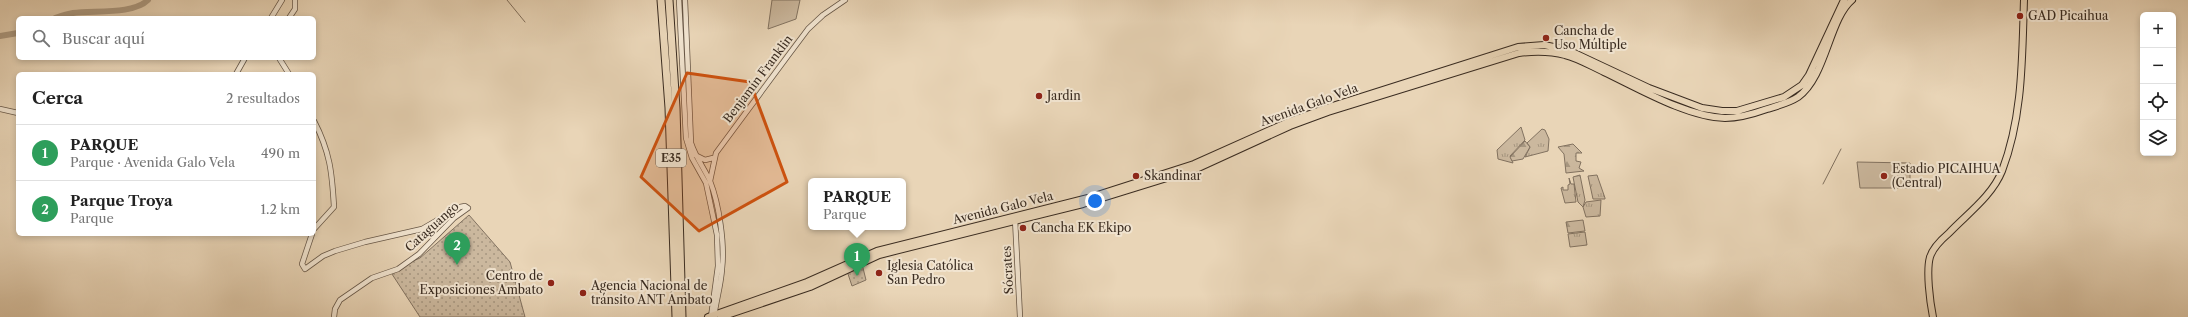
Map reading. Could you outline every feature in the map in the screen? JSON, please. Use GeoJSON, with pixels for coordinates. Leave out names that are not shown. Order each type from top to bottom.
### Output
{"type":"FeatureCollection","features":[{"type":"Feature","properties":{"kind":"highway","name":"E35"},"geometry":{"type":"LineString","coordinates":[[661,0],[669,108],[676,317]]}},
{"type":"Feature","properties":{"kind":"highway","name":"E35"},"geometry":{"type":"LineString","coordinates":[[669,0],[676,108],[682,317]]}},
{"type":"Feature","properties":{"kind":"main road","name":"Avenida Galo Vela"},"geometry":{"type":"LineString","coordinates":[[720,317],[810,287],[879,255],[1015,220],[1195,167],[1290,126],[1511,48],[1544,45],[1568,50],[1586,57],[1649,88],[1702,108],[1722,111],[1737,111],[1784,97],[1799,88],[1809,75],[1844,0]]}},
{"type":"Feature","properties":{"kind":"main road","name":"Avenida Galo Vela"},"geometry":{"type":"LineString","coordinates":[[1415,83],[1519,52],[1550,52],[1572,57],[1641,90],[1701,114],[1726,118],[1742,116],[1793,100],[1807,88],[1814,78],[1848,4],[1852,0]]}},
{"type":"Feature","properties":{"kind":"main road"},"geometry":{"type":"LineString","coordinates":[[1933,317],[1929,264],[1931,255],[1939,243],[1986,195],[2001,173],[2012,144],[2021,87],[2024,0]]}},
{"type":"Feature","properties":{"kind":"main road","name":"Avenida Galo Vela"},"geometry":{"type":"LineString","coordinates":[[712,316],[807,282],[877,251],[1015,220]]}},
{"type":"Feature","properties":{"kind":"street"},"geometry":{"type":"LineString","coordinates":[[272,16],[282,0]]}},
{"type":"Feature","properties":{"kind":"street"},"geometry":{"type":"LineString","coordinates":[[290,16],[294,9],[295,0]]}},
{"type":"Feature","properties":{"kind":"street"},"geometry":{"type":"LineString","coordinates":[[679,0],[686,138],[692,158],[708,182]]}},
{"type":"Feature","properties":{"kind":"street"},"geometry":{"type":"LineString","coordinates":[[685,0],[691,143],[708,182],[714,212],[719,255],[712,316]]}},
{"type":"Feature","properties":{"kind":"street","name":"Benjamín Franklin"},"geometry":{"type":"LineString","coordinates":[[708,182],[713,158],[808,29],[823,15],[845,0]]}},
{"type":"Feature","properties":{"kind":"street"},"geometry":{"type":"LineString","coordinates":[[237,72],[244,60]]}},
{"type":"Feature","properties":{"kind":"street"},"geometry":{"type":"LineString","coordinates":[[280,60],[288,72]]}},
{"type":"Feature","properties":{"kind":"street"},"geometry":{"type":"LineString","coordinates":[[0,109],[16,113]]}},
{"type":"Feature","properties":{"kind":"street"},"geometry":{"type":"LineString","coordinates":[[316,125],[328,150],[331,163],[334,206],[316,227]]}},
{"type":"Feature","properties":{"kind":"street"},"geometry":{"type":"LineString","coordinates":[[695,155],[705,160],[713,158]]}},
{"type":"Feature","properties":{"kind":"street","name":"Cataguango"},"geometry":{"type":"LineString","coordinates":[[311,236],[302,264],[305,270],[323,256],[335,251],[365,242],[422,229],[460,207],[465,206],[468,208],[454,218],[419,254],[398,269],[372,278],[340,300],[335,309],[334,317]]}},
{"type":"Feature","properties":{"kind":"street","name":"Sócrates"},"geometry":{"type":"LineString","coordinates":[[1015,220],[1020,317]]}},
{"type":"Feature","properties":{"kind":"highlighted area"},"geometry":{"type":"Polygon","coordinates":[[[687,73],[750,82],[787,182],[699,231],[641,177],[687,73]]]}},
{"type":"Feature","properties":{"kind":"green space"},"geometry":{"type":"Polygon","coordinates":[[[772,0],[800,0],[796,19],[768,29],[772,0]]]}},
{"type":"Feature","properties":{"kind":"green space"},"geometry":{"type":"Polygon","coordinates":[[[1521,127],[1525,140],[1510,156],[1513,163],[1498,159],[1497,150],[1521,127]]]}},
{"type":"Feature","properties":{"kind":"green space"},"geometry":{"type":"Polygon","coordinates":[[[1542,129],[1545,130],[1549,139],[1548,151],[1525,157],[1530,147],[1527,143],[1542,129]]]}},
{"type":"Feature","properties":{"kind":"green space"},"geometry":{"type":"Polygon","coordinates":[[[1525,141],[1530,147],[1523,159],[1512,161],[1510,157],[1525,141]]]}},
{"type":"Feature","properties":{"kind":"green space"},"geometry":{"type":"Polygon","coordinates":[[[1573,144],[1582,153],[1576,153],[1576,161],[1581,162],[1579,168],[1584,171],[1566,173],[1564,154],[1558,147],[1573,144]]]}},
{"type":"Feature","properties":{"kind":"green space","name":"Estadio PICAIHUA (Central)"},"geometry":{"type":"Polygon","coordinates":[[[1857,162],[1910,163],[1910,188],[1860,188],[1857,162]]]}},
{"type":"Feature","properties":{"kind":"green space"},"geometry":{"type":"Polygon","coordinates":[[[1580,175],[1585,200],[1583,207],[1578,202],[1573,177],[1580,175]]]}},
{"type":"Feature","properties":{"kind":"green space"},"geometry":{"type":"Polygon","coordinates":[[[1597,175],[1605,199],[1593,199],[1588,176],[1597,175]]]}},
{"type":"Feature","properties":{"kind":"green space"},"geometry":{"type":"Polygon","coordinates":[[[1569,178],[1571,184],[1574,184],[1576,202],[1565,203],[1561,188],[1563,187],[1563,190],[1568,190],[1568,185],[1570,184],[1569,178]]]}},
{"type":"Feature","properties":{"kind":"green space"},"geometry":{"type":"Polygon","coordinates":[[[1601,200],[1600,216],[1586,217],[1583,207],[1586,202],[1601,200]]]}},
{"type":"Feature","properties":{"kind":"green space"},"geometry":{"type":"Polygon","coordinates":[[[469,215],[510,262],[525,317],[420,317],[390,271],[420,258],[469,215]]]}},
{"type":"Feature","properties":{"kind":"green space"},"geometry":{"type":"Polygon","coordinates":[[[1583,220],[1585,231],[1568,233],[1566,222],[1583,220]]]}},
{"type":"Feature","properties":{"kind":"green space"},"geometry":{"type":"Polygon","coordinates":[[[1585,232],[1587,245],[1570,247],[1568,234],[1585,232]]]}},
{"type":"Feature","properties":{"kind":"green space"},"geometry":{"type":"Polygon","coordinates":[[[862,264],[866,280],[852,286],[847,271],[862,264]]]}},
{"type":"Feature","properties":{"kind":"waterway"},"geometry":{"type":"LineString","coordinates":[[60,16],[82,12],[123,10],[141,5],[148,0]]}},
{"type":"Feature","properties":{"kind":"waterway"},"geometry":{"type":"LineString","coordinates":[[507,0],[525,22]]}},
{"type":"Feature","properties":{"kind":"waterway"},"geometry":{"type":"LineString","coordinates":[[0,36],[16,33]]}},
{"type":"Feature","properties":{"kind":"waterway"},"geometry":{"type":"LineString","coordinates":[[1823,184],[1841,149]]}},
{"type":"Feature","properties":{"kind":"place","name":"GAD Picaihua"},"geometry":{"type":"Point","coordinates":[2020,16]}},
{"type":"Feature","properties":{"kind":"place","name":"Cancha de Uso Múltiple"},"geometry":{"type":"Point","coordinates":[1546,38]}},
{"type":"Feature","properties":{"kind":"place","name":"Jardin"},"geometry":{"type":"Point","coordinates":[1039,96]}},
{"type":"Feature","properties":{"kind":"place","name":"Skandinar"},"geometry":{"type":"Point","coordinates":[1136,176]}},
{"type":"Feature","properties":{"kind":"place","name":"Estadio PICAIHUA (Central)"},"geometry":{"type":"Point","coordinates":[1884,176]}},
{"type":"Feature","properties":{"kind":"place","name":"Cancha EK Ekipo"},"geometry":{"type":"Point","coordinates":[1023,228]}},
{"type":"Feature","properties":{"kind":"place","name":"Parque Troya"},"geometry":{"type":"Point","coordinates":[457,265]}},
{"type":"Feature","properties":{"kind":"place","name":"Iglesia Católica San Pedro"},"geometry":{"type":"Point","coordinates":[879,273]}},
{"type":"Feature","properties":{"kind":"place","name":"PARQUE"},"geometry":{"type":"Point","coordinates":[857,276]}},
{"type":"Feature","properties":{"kind":"place","name":"Centro de Exposiciones Ambato"},"geometry":{"type":"Point","coordinates":[551,283]}},
{"type":"Feature","properties":{"kind":"place","name":"Agencia Nacional de tránsito ANT Ambato"},"geometry":{"type":"Point","coordinates":[583,293]}}]}
